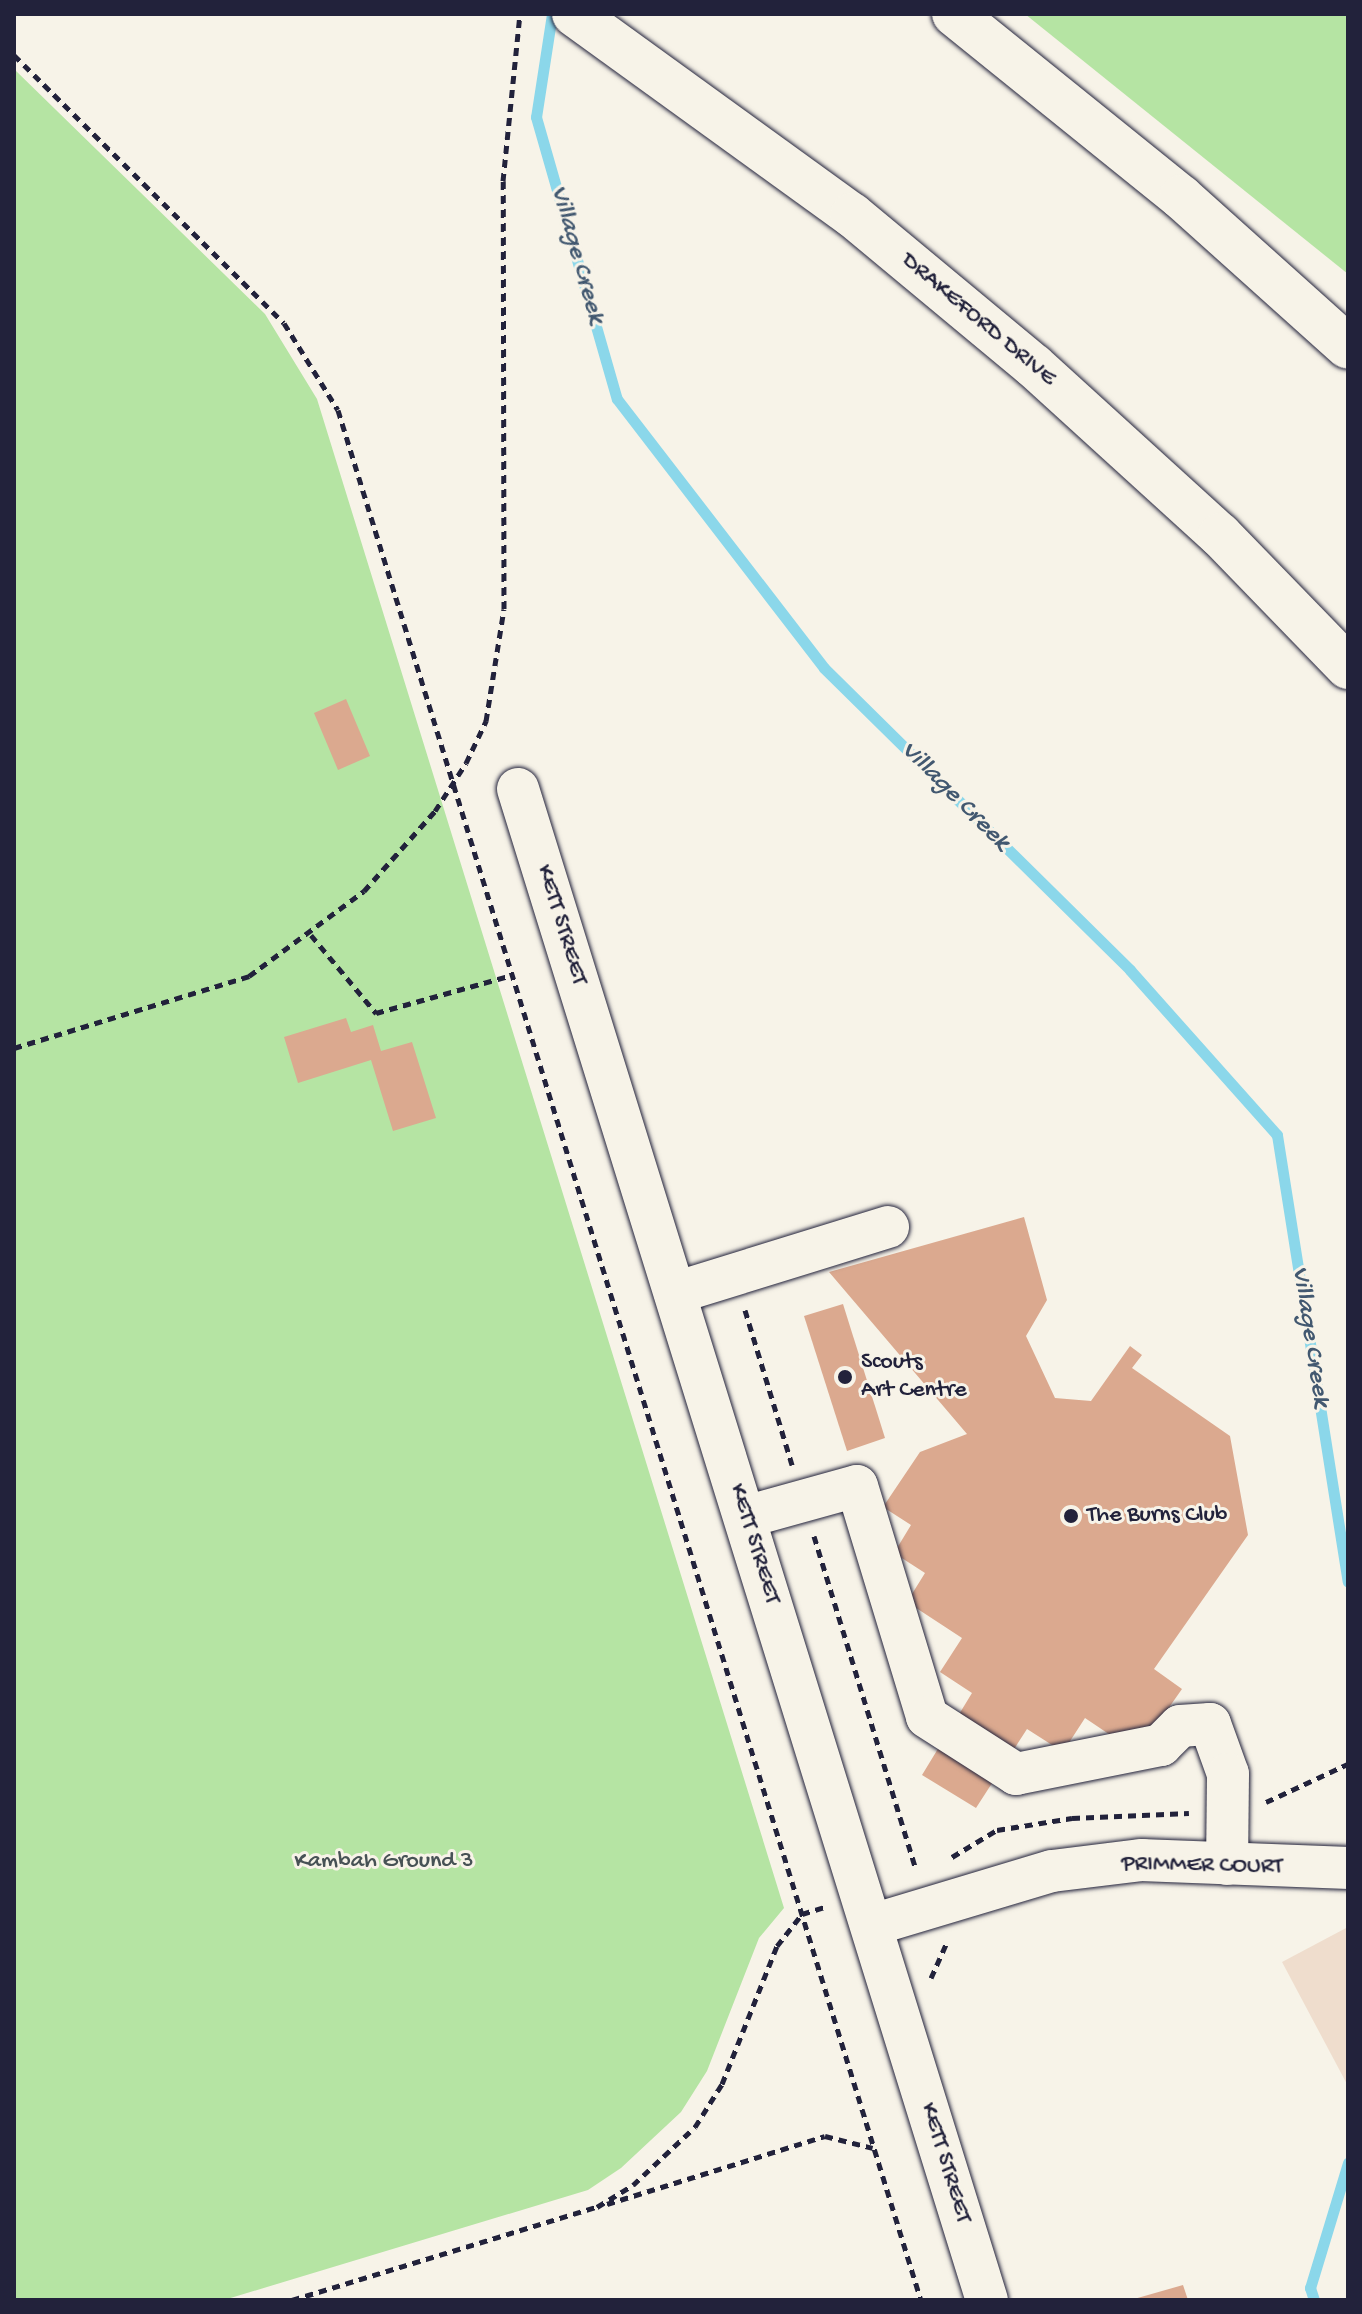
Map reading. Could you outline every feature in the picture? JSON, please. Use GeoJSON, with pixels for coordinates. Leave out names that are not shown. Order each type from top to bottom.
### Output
{"type":"FeatureCollection","features":[{"type":"Feature","properties":{"kind":"highway","name":"DRAKEFORD DRIVE"},"geometry":{"type":"LineString","coordinates":[[574,14],[660,73],[852,215],[1034,366],[1220,535],[1348,667]]}},
{"type":"Feature","properties":{"kind":"highway"},"geometry":{"type":"LineString","coordinates":[[954,14],[1181,197],[1348,347]]}},
{"type":"Feature","properties":{"kind":"street","name":"KETT STREET"},"geometry":{"type":"LineString","coordinates":[[518,789],[987,2300]]}},
{"type":"Feature","properties":{"kind":"street"},"geometry":{"type":"LineString","coordinates":[[675,1293],[888,1227]]}},
{"type":"Feature","properties":{"kind":"street"},"geometry":{"type":"LineString","coordinates":[[745,1517],[857,1486],[927,1717],[1016,1774],[1161,1745],[1180,1726],[1210,1724],[1228,1774],[1227,1864]]}},
{"type":"Feature","properties":{"kind":"street","name":"PRIMMER COURT"},"geometry":{"type":"LineString","coordinates":[[872,1925],[1052,1871],[1142,1860],[1348,1868]]}},
{"type":"Feature","properties":{"kind":"path"},"geometry":{"type":"LineString","coordinates":[[14,1048],[249,976],[311,935],[403,849],[452,784],[486,721],[504,609],[503,181],[520,14]]}},
{"type":"Feature","properties":{"kind":"path"},"geometry":{"type":"LineString","coordinates":[[14,55],[284,323],[308,355],[353,451],[452,784],[921,2300]]}},
{"type":"Feature","properties":{"kind":"path"},"geometry":{"type":"LineString","coordinates":[[311,935],[376,1013],[512,975]]}},
{"type":"Feature","properties":{"kind":"path"},"geometry":{"type":"LineString","coordinates":[[734,1275],[916,1869]]}},
{"type":"Feature","properties":{"kind":"path"},"geometry":{"type":"LineString","coordinates":[[597,2207],[665,2160],[695,2127],[722,2084],[777,1946],[802,1914],[838,1902],[860,1885]]}},
{"type":"Feature","properties":{"kind":"path"},"geometry":{"type":"LineString","coordinates":[[931,1987],[946,1944],[959,1936]]}},
{"type":"Feature","properties":{"kind":"path"},"geometry":{"type":"LineString","coordinates":[[292,2300],[825,2136],[874,2148]]}},
{"type":"Feature","properties":{"kind":"shaded area"},"geometry":{"type":"Polygon","coordinates":[[[1348,1927],[1348,2086],[1282,1962],[1348,1927]]]}},
{"type":"Feature","properties":{"kind":"green space"},"geometry":{"type":"Polygon","coordinates":[[[1025,14],[1348,14],[1348,274],[1025,14]]]}},
{"type":"Feature","properties":{"kind":"green space","name":"Kambah Ground 3"},"geometry":{"type":"Polygon","coordinates":[[[14,69],[265,314],[317,399],[784,1908],[759,1938],[707,2071],[681,2112],[621,2168],[588,2190],[224,2300],[14,2300],[14,69]]]}},
{"type":"Feature","properties":{"kind":"building"},"geometry":{"type":"Polygon","coordinates":[[[346,699],[370,756],[338,770],[314,713],[346,699]]]}},
{"type":"Feature","properties":{"kind":"building"},"geometry":{"type":"Polygon","coordinates":[[[346,1018],[351,1032],[373,1025],[381,1051],[412,1042],[436,1118],[393,1131],[371,1060],[298,1083],[284,1037],[346,1018]]]}},
{"type":"Feature","properties":{"kind":"building","name":"The Burns Club"},"geometry":{"type":"Polygon","coordinates":[[[1024,1217],[1047,1300],[1026,1336],[1055,1398],[1091,1401],[1130,1346],[1142,1355],[1132,1368],[1230,1436],[1248,1535],[1154,1669],[1182,1689],[1137,1753],[1085,1718],[1063,1752],[1027,1729],[976,1808],[922,1775],[972,1693],[940,1672],[962,1638],[907,1602],[925,1573],[894,1553],[911,1525],[883,1507],[920,1452],[967,1434],[829,1272],[1024,1217]]]}},
{"type":"Feature","properties":{"kind":"building","name":"Scouts Art Centre"},"geometry":{"type":"Polygon","coordinates":[[[843,1304],[885,1438],[847,1451],[804,1316],[843,1304]]]}},
{"type":"Feature","properties":{"kind":"building"},"geometry":{"type":"Polygon","coordinates":[[[1183,2285],[1188,2300],[1134,2300],[1134,2299],[1183,2285]]]}},
{"type":"Feature","properties":{"kind":"waterway","name":"Village Creek"},"geometry":{"type":"LineString","coordinates":[[552,14],[536,117],[617,399],[824,668],[1130,970],[1277,1135],[1348,1581]]}},
{"type":"Feature","properties":{"kind":"waterway","name":"Village Creek"},"geometry":{"type":"LineString","coordinates":[[1314,2300],[1310,2288],[1348,2163]]}},
{"type":"Feature","properties":{"kind":"place","name":"Scouts Art Centre"},"geometry":{"type":"Point","coordinates":[845,1377]}},
{"type":"Feature","properties":{"kind":"place","name":"The Burns Club"},"geometry":{"type":"Point","coordinates":[1071,1516]}}]}
